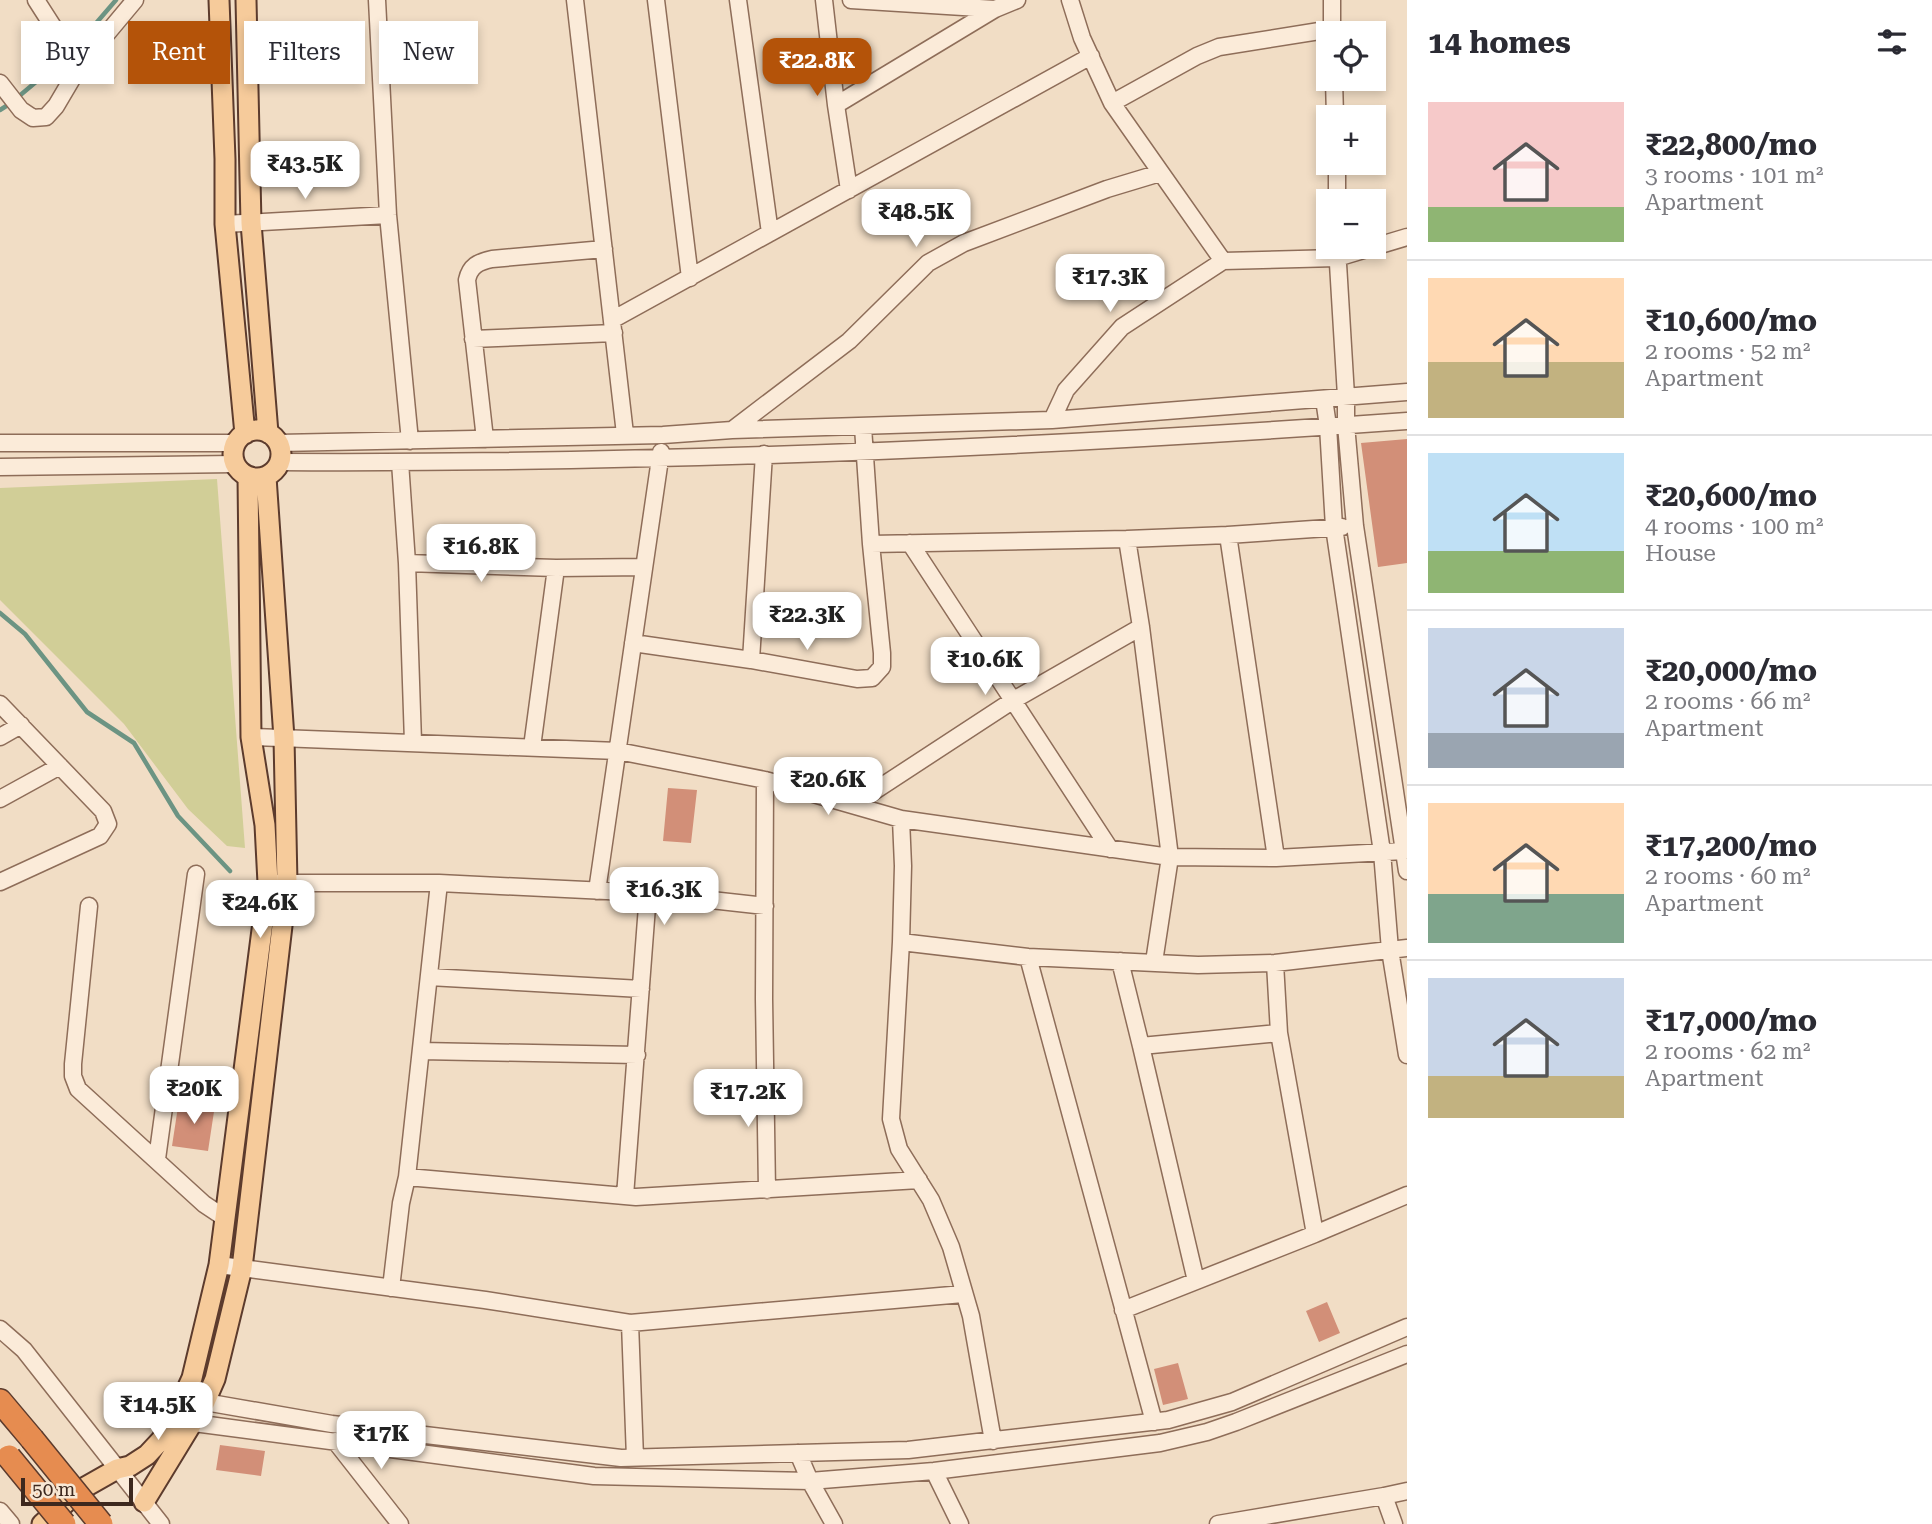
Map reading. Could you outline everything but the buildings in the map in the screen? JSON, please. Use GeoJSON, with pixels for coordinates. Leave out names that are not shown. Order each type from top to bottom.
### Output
{"type":"FeatureCollection","features":[{"type":"Feature","properties":{"kind":"highway"},"geometry":{"type":"LineString","coordinates":[[0,1401],[101,1524]]}},
{"type":"Feature","properties":{"kind":"highway"},"geometry":{"type":"LineString","coordinates":[[4,1452],[64,1524]]}},
{"type":"Feature","properties":{"kind":"main road"},"geometry":{"type":"LineString","coordinates":[[144,1502],[205,1402],[215,1378],[242,1268],[278,883],[284,738],[250,473],[233,457],[240,438],[225,224],[219,0]]}},
{"type":"Feature","properties":{"kind":"main road"},"geometry":{"type":"LineString","coordinates":[[246,0],[251,223],[277,468],[250,473]]}},
{"type":"Feature","properties":{"kind":"main road"},"geometry":{"type":"LineString","coordinates":[[240,438],[261,430],[276,446]]}},
{"type":"Feature","properties":{"kind":"main road"},"geometry":{"type":"LineString","coordinates":[[42,1524],[80,1490],[117,1469],[130,1466],[147,1455],[161,1440],[192,1378],[219,1265],[278,883],[265,825],[251,737],[250,473]]}},
{"type":"Feature","properties":{"kind":"main road"},"geometry":{"type":"LineString","coordinates":[[185,1396],[205,1402]]}},
{"type":"Feature","properties":{"kind":"main road"},"geometry":{"type":"LineString","coordinates":[[174,1418],[194,1423]]}},
{"type":"Feature","properties":{"kind":"street"},"geometry":{"type":"LineString","coordinates":[[36,0],[50,21]]}},
{"type":"Feature","properties":{"kind":"street"},"geometry":{"type":"LineString","coordinates":[[114,23],[133,0]]}},
{"type":"Feature","properties":{"kind":"street"},"geometry":{"type":"LineString","coordinates":[[377,0],[388,215],[410,441]]}},
{"type":"Feature","properties":{"kind":"street"},"geometry":{"type":"LineString","coordinates":[[575,0],[625,435]]}},
{"type":"Feature","properties":{"kind":"street"},"geometry":{"type":"LineString","coordinates":[[656,0],[690,278]]}},
{"type":"Feature","properties":{"kind":"street"},"geometry":{"type":"LineString","coordinates":[[738,0],[770,233]]}},
{"type":"Feature","properties":{"kind":"street"},"geometry":{"type":"LineString","coordinates":[[824,0],[849,190]]}},
{"type":"Feature","properties":{"kind":"street"},"geometry":{"type":"LineString","coordinates":[[851,0],[995,9]]}},
{"type":"Feature","properties":{"kind":"street"},"geometry":{"type":"LineString","coordinates":[[836,105],[995,9],[1017,0]]}},
{"type":"Feature","properties":{"kind":"street"},"geometry":{"type":"LineString","coordinates":[[1070,0],[1082,38],[1112,103],[1223,261]]}},
{"type":"Feature","properties":{"kind":"street"},"geometry":{"type":"LineString","coordinates":[[1332,0],[1332,21]]}},
{"type":"Feature","properties":{"kind":"street"},"geometry":{"type":"LineString","coordinates":[[1112,103],[1197,56],[1219,47],[1316,33]]}},
{"type":"Feature","properties":{"kind":"street"},"geometry":{"type":"LineString","coordinates":[[473,339],[613,327],[690,278],[1091,56]]}},
{"type":"Feature","properties":{"kind":"street"},"geometry":{"type":"LineString","coordinates":[[0,83],[20,110],[33,118],[46,117],[69,84]]}},
{"type":"Feature","properties":{"kind":"street"},"geometry":{"type":"LineString","coordinates":[[732,430],[849,341],[928,263],[964,243],[1107,189],[1160,173]]}},
{"type":"Feature","properties":{"kind":"street"},"geometry":{"type":"LineString","coordinates":[[225,224],[388,215]]}},
{"type":"Feature","properties":{"kind":"street"},"geometry":{"type":"LineString","coordinates":[[1386,242],[1407,237]]}},
{"type":"Feature","properties":{"kind":"street"},"geometry":{"type":"LineString","coordinates":[[485,439],[467,280],[469,270],[480,262],[492,259],[604,249]]}},
{"type":"Feature","properties":{"kind":"street"},"geometry":{"type":"LineString","coordinates":[[1052,420],[1066,390],[1122,327],[1223,261],[1316,254]]}},
{"type":"Feature","properties":{"kind":"street"},"geometry":{"type":"LineString","coordinates":[[1337,259],[1346,425],[1355,526],[1407,871]]}},
{"type":"Feature","properties":{"kind":"street"},"geometry":{"type":"LineString","coordinates":[[276,446],[1052,420],[1407,392]]}},
{"type":"Feature","properties":{"kind":"street"},"geometry":{"type":"LineString","coordinates":[[1324,399],[1334,527],[1399,949],[1407,1055]]}},
{"type":"Feature","properties":{"kind":"street"},"geometry":{"type":"LineString","coordinates":[[276,446],[400,462],[660,459],[865,453],[1407,421]]}},
{"type":"Feature","properties":{"kind":"street"},"geometry":{"type":"LineString","coordinates":[[633,643],[751,660],[857,680],[872,678],[882,667],[882,653],[863,427]]}},
{"type":"Feature","properties":{"kind":"street"},"geometry":{"type":"LineString","coordinates":[[597,891],[663,435]]}},
{"type":"Feature","properties":{"kind":"street"},"geometry":{"type":"LineString","coordinates":[[0,443],[240,438]]}},
{"type":"Feature","properties":{"kind":"street"},"geometry":{"type":"LineString","coordinates":[[751,660],[764,454]]}},
{"type":"Feature","properties":{"kind":"street"},"geometry":{"type":"LineString","coordinates":[[400,462],[407,563],[413,742]]}},
{"type":"Feature","properties":{"kind":"street"},"geometry":{"type":"LineString","coordinates":[[0,467],[250,473]]}},
{"type":"Feature","properties":{"kind":"street"},"geometry":{"type":"LineString","coordinates":[[871,544],[1127,539],[1355,526]]}},
{"type":"Feature","properties":{"kind":"street"},"geometry":{"type":"LineString","coordinates":[[1228,535],[1276,858]]}},
{"type":"Feature","properties":{"kind":"street"},"geometry":{"type":"LineString","coordinates":[[1127,539],[1170,857],[1154,962]]}},
{"type":"Feature","properties":{"kind":"street"},"geometry":{"type":"LineString","coordinates":[[910,543],[1110,849]]}},
{"type":"Feature","properties":{"kind":"street"},"geometry":{"type":"LineString","coordinates":[[407,563],[556,568],[644,567]]}},
{"type":"Feature","properties":{"kind":"street"},"geometry":{"type":"LineString","coordinates":[[532,747],[556,568]]}},
{"type":"Feature","properties":{"kind":"street"},"geometry":{"type":"LineString","coordinates":[[853,805],[1012,701],[1141,627]]}},
{"type":"Feature","properties":{"kind":"street"},"geometry":{"type":"LineString","coordinates":[[0,704],[103,811],[108,824],[100,836],[0,882]]}},
{"type":"Feature","properties":{"kind":"street"},"geometry":{"type":"LineString","coordinates":[[0,737],[21,725]]}},
{"type":"Feature","properties":{"kind":"street"},"geometry":{"type":"LineString","coordinates":[[251,737],[618,751],[765,780],[901,819],[1170,857],[1276,858],[1404,851]]}},
{"type":"Feature","properties":{"kind":"street"},"geometry":{"type":"LineString","coordinates":[[0,799],[60,766]]}},
{"type":"Feature","properties":{"kind":"street"},"geometry":{"type":"LineString","coordinates":[[765,780],[767,1190]]}},
{"type":"Feature","properties":{"kind":"street"},"geometry":{"type":"LineString","coordinates":[[901,819],[901,942],[891,1119],[899,1149],[931,1200],[951,1247],[971,1316],[993,1441]]}},
{"type":"Feature","properties":{"kind":"street"},"geometry":{"type":"LineString","coordinates":[[157,1158],[196,874]]}},
{"type":"Feature","properties":{"kind":"street"},"geometry":{"type":"LineString","coordinates":[[278,883],[439,883],[648,893],[765,905]]}},
{"type":"Feature","properties":{"kind":"street"},"geometry":{"type":"LineString","coordinates":[[391,1288],[401,1203],[407,1177],[439,883]]}},
{"type":"Feature","properties":{"kind":"street"},"geometry":{"type":"LineString","coordinates":[[625,1196],[648,893]]}},
{"type":"Feature","properties":{"kind":"street"},"geometry":{"type":"LineString","coordinates":[[89,906],[74,1076],[78,1089],[157,1158],[204,1204],[225,1218]]}},
{"type":"Feature","properties":{"kind":"street"},"geometry":{"type":"LineString","coordinates":[[901,942],[1028,957],[1198,965],[1275,963],[1399,949]]}},
{"type":"Feature","properties":{"kind":"street"},"geometry":{"type":"LineString","coordinates":[[1028,957],[1154,1422]]}},
{"type":"Feature","properties":{"kind":"street"},"geometry":{"type":"LineString","coordinates":[[1120,961],[1196,1281]]}},
{"type":"Feature","properties":{"kind":"street"},"geometry":{"type":"LineString","coordinates":[[1275,963],[1279,1033],[1315,1234]]}},
{"type":"Feature","properties":{"kind":"street"},"geometry":{"type":"LineString","coordinates":[[429,977],[641,989]]}},
{"type":"Feature","properties":{"kind":"street"},"geometry":{"type":"LineString","coordinates":[[1141,1046],[1279,1033]]}},
{"type":"Feature","properties":{"kind":"street"},"geometry":{"type":"LineString","coordinates":[[421,1051],[637,1055]]}},
{"type":"Feature","properties":{"kind":"street"},"geometry":{"type":"LineString","coordinates":[[407,1177],[625,1196],[919,1180]]}},
{"type":"Feature","properties":{"kind":"street"},"geometry":{"type":"LineString","coordinates":[[1123,1310],[1407,1195]]}},
{"type":"Feature","properties":{"kind":"street"},"geometry":{"type":"LineString","coordinates":[[219,1265],[630,1323],[963,1294]]}},
{"type":"Feature","properties":{"kind":"street"},"geometry":{"type":"LineString","coordinates":[[630,1323],[635,1458]]}},
{"type":"Feature","properties":{"kind":"street"},"geometry":{"type":"LineString","coordinates":[[205,1402],[332,1424],[621,1458],[908,1450],[1168,1420],[1232,1402],[1407,1327]]}},
{"type":"Feature","properties":{"kind":"street"},"geometry":{"type":"LineString","coordinates":[[0,1329],[24,1350],[161,1524]]}},
{"type":"Feature","properties":{"kind":"street"},"geometry":{"type":"LineString","coordinates":[[194,1423],[594,1476],[810,1480],[934,1471],[1160,1443],[1207,1432],[1407,1354]]}},
{"type":"Feature","properties":{"kind":"street"},"geometry":{"type":"LineString","coordinates":[[335,1441],[400,1524]]}},
{"type":"Feature","properties":{"kind":"street"},"geometry":{"type":"LineString","coordinates":[[798,1453],[834,1524]]}},
{"type":"Feature","properties":{"kind":"street"},"geometry":{"type":"LineString","coordinates":[[934,1471],[960,1524]]}},
{"type":"Feature","properties":{"kind":"street"},"geometry":{"type":"LineString","coordinates":[[1218,1524],[1306,1517],[1407,1491]]}},
{"type":"Feature","properties":{"kind":"street"},"geometry":{"type":"LineString","coordinates":[[1384,1496],[1394,1524]]}},
{"type":"Feature","properties":{"kind":"street"},"geometry":{"type":"LineString","coordinates":[[0,1511],[11,1524]]}},
{"type":"Feature","properties":{"kind":"shaded area"},"geometry":{"type":"Polygon","coordinates":[[[217,479],[245,848],[227,846],[188,809],[124,724],[0,600],[0,488],[217,479]]]}},
{"type":"Feature","properties":{"kind":"waterway"},"geometry":{"type":"LineString","coordinates":[[98,21],[116,0]]}},
{"type":"Feature","properties":{"kind":"waterway"},"geometry":{"type":"LineString","coordinates":[[18,97],[34,84]]}},
{"type":"Feature","properties":{"kind":"waterway"},"geometry":{"type":"LineString","coordinates":[[0,110],[11,103]]}},
{"type":"Feature","properties":{"kind":"waterway"},"geometry":{"type":"LineString","coordinates":[[0,613],[25,634],[87,712],[134,743],[178,816],[230,871]]}}]}
